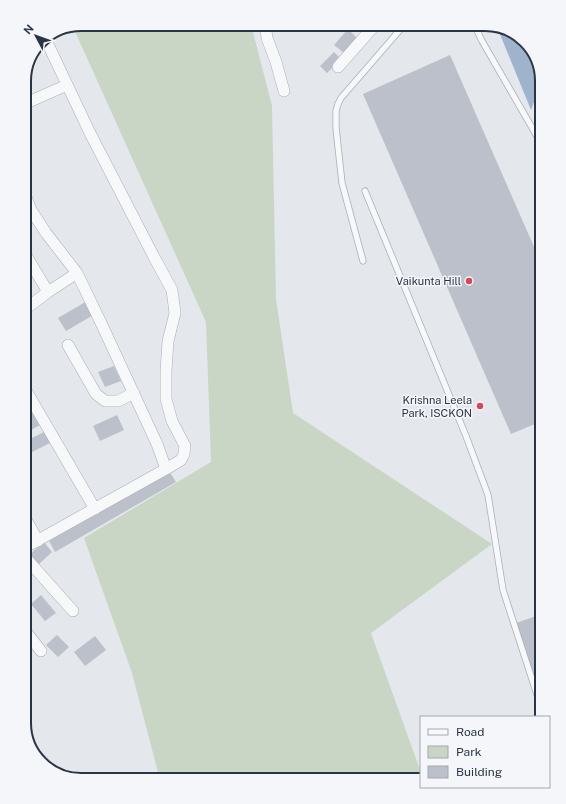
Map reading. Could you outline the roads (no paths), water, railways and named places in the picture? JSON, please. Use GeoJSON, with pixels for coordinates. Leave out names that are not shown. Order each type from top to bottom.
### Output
{"type":"FeatureCollection","features":[{"type":"Feature","properties":{"kind":"street"},"geometry":{"type":"LineString","coordinates":[[266,31],[284,91]]}},
{"type":"Feature","properties":{"kind":"street"},"geometry":{"type":"LineString","coordinates":[[338,67],[370,31]]}},
{"type":"Feature","properties":{"kind":"street"},"geometry":{"type":"LineString","coordinates":[[31,544],[166,469],[180,460],[184,454],[185,446],[172,421],[166,399],[168,342],[175,313],[172,290],[108,168],[53,56]]}},
{"type":"Feature","properties":{"kind":"street"},"geometry":{"type":"LineString","coordinates":[[31,101],[67,85]]}},
{"type":"Feature","properties":{"kind":"street"},"geometry":{"type":"LineString","coordinates":[[31,210],[46,233],[77,273],[134,393],[157,444],[166,469]]}},
{"type":"Feature","properties":{"kind":"street"},"geometry":{"type":"LineString","coordinates":[[31,264],[48,292]]}},
{"type":"Feature","properties":{"kind":"street"},"geometry":{"type":"LineString","coordinates":[[31,305],[77,273]]}},
{"type":"Feature","properties":{"kind":"street"},"geometry":{"type":"LineString","coordinates":[[68,345],[96,394],[105,401],[118,401],[134,393]]}},
{"type":"Feature","properties":{"kind":"street"},"geometry":{"type":"LineString","coordinates":[[31,399],[94,509]]}},
{"type":"Feature","properties":{"kind":"street"},"geometry":{"type":"LineString","coordinates":[[31,528],[38,541]]}},
{"type":"Feature","properties":{"kind":"street"},"geometry":{"type":"LineString","coordinates":[[31,564],[73,611]]}},
{"type":"Feature","properties":{"kind":"street"},"geometry":{"type":"LineString","coordinates":[[31,638],[41,651]]}},
{"type":"Feature","properties":{"kind":"lane"},"geometry":{"type":"LineString","coordinates":[[363,261],[342,183],[336,128],[336,111],[341,98],[399,31]]}},
{"type":"Feature","properties":{"kind":"lane"},"geometry":{"type":"LineString","coordinates":[[477,31],[535,133]]}},
{"type":"Feature","properties":{"kind":"lane"},"geometry":{"type":"LineString","coordinates":[[365,191],[463,429],[488,495],[503,590],[535,688]]}},
{"type":"Feature","properties":{"kind":"water"},"geometry":{"type":"Polygon","coordinates":[[[500,34],[513,39],[522,48],[531,62],[535,75],[535,99],[531,110],[500,34]]]}},
{"type":"Feature","properties":{"kind":"place","name":"Vaikunta Hill"},"geometry":{"type":"Point","coordinates":[469,281]}},
{"type":"Feature","properties":{"kind":"place","name":"Krishna Leela Park, ISCKON"},"geometry":{"type":"Point","coordinates":[480,406]}}]}
